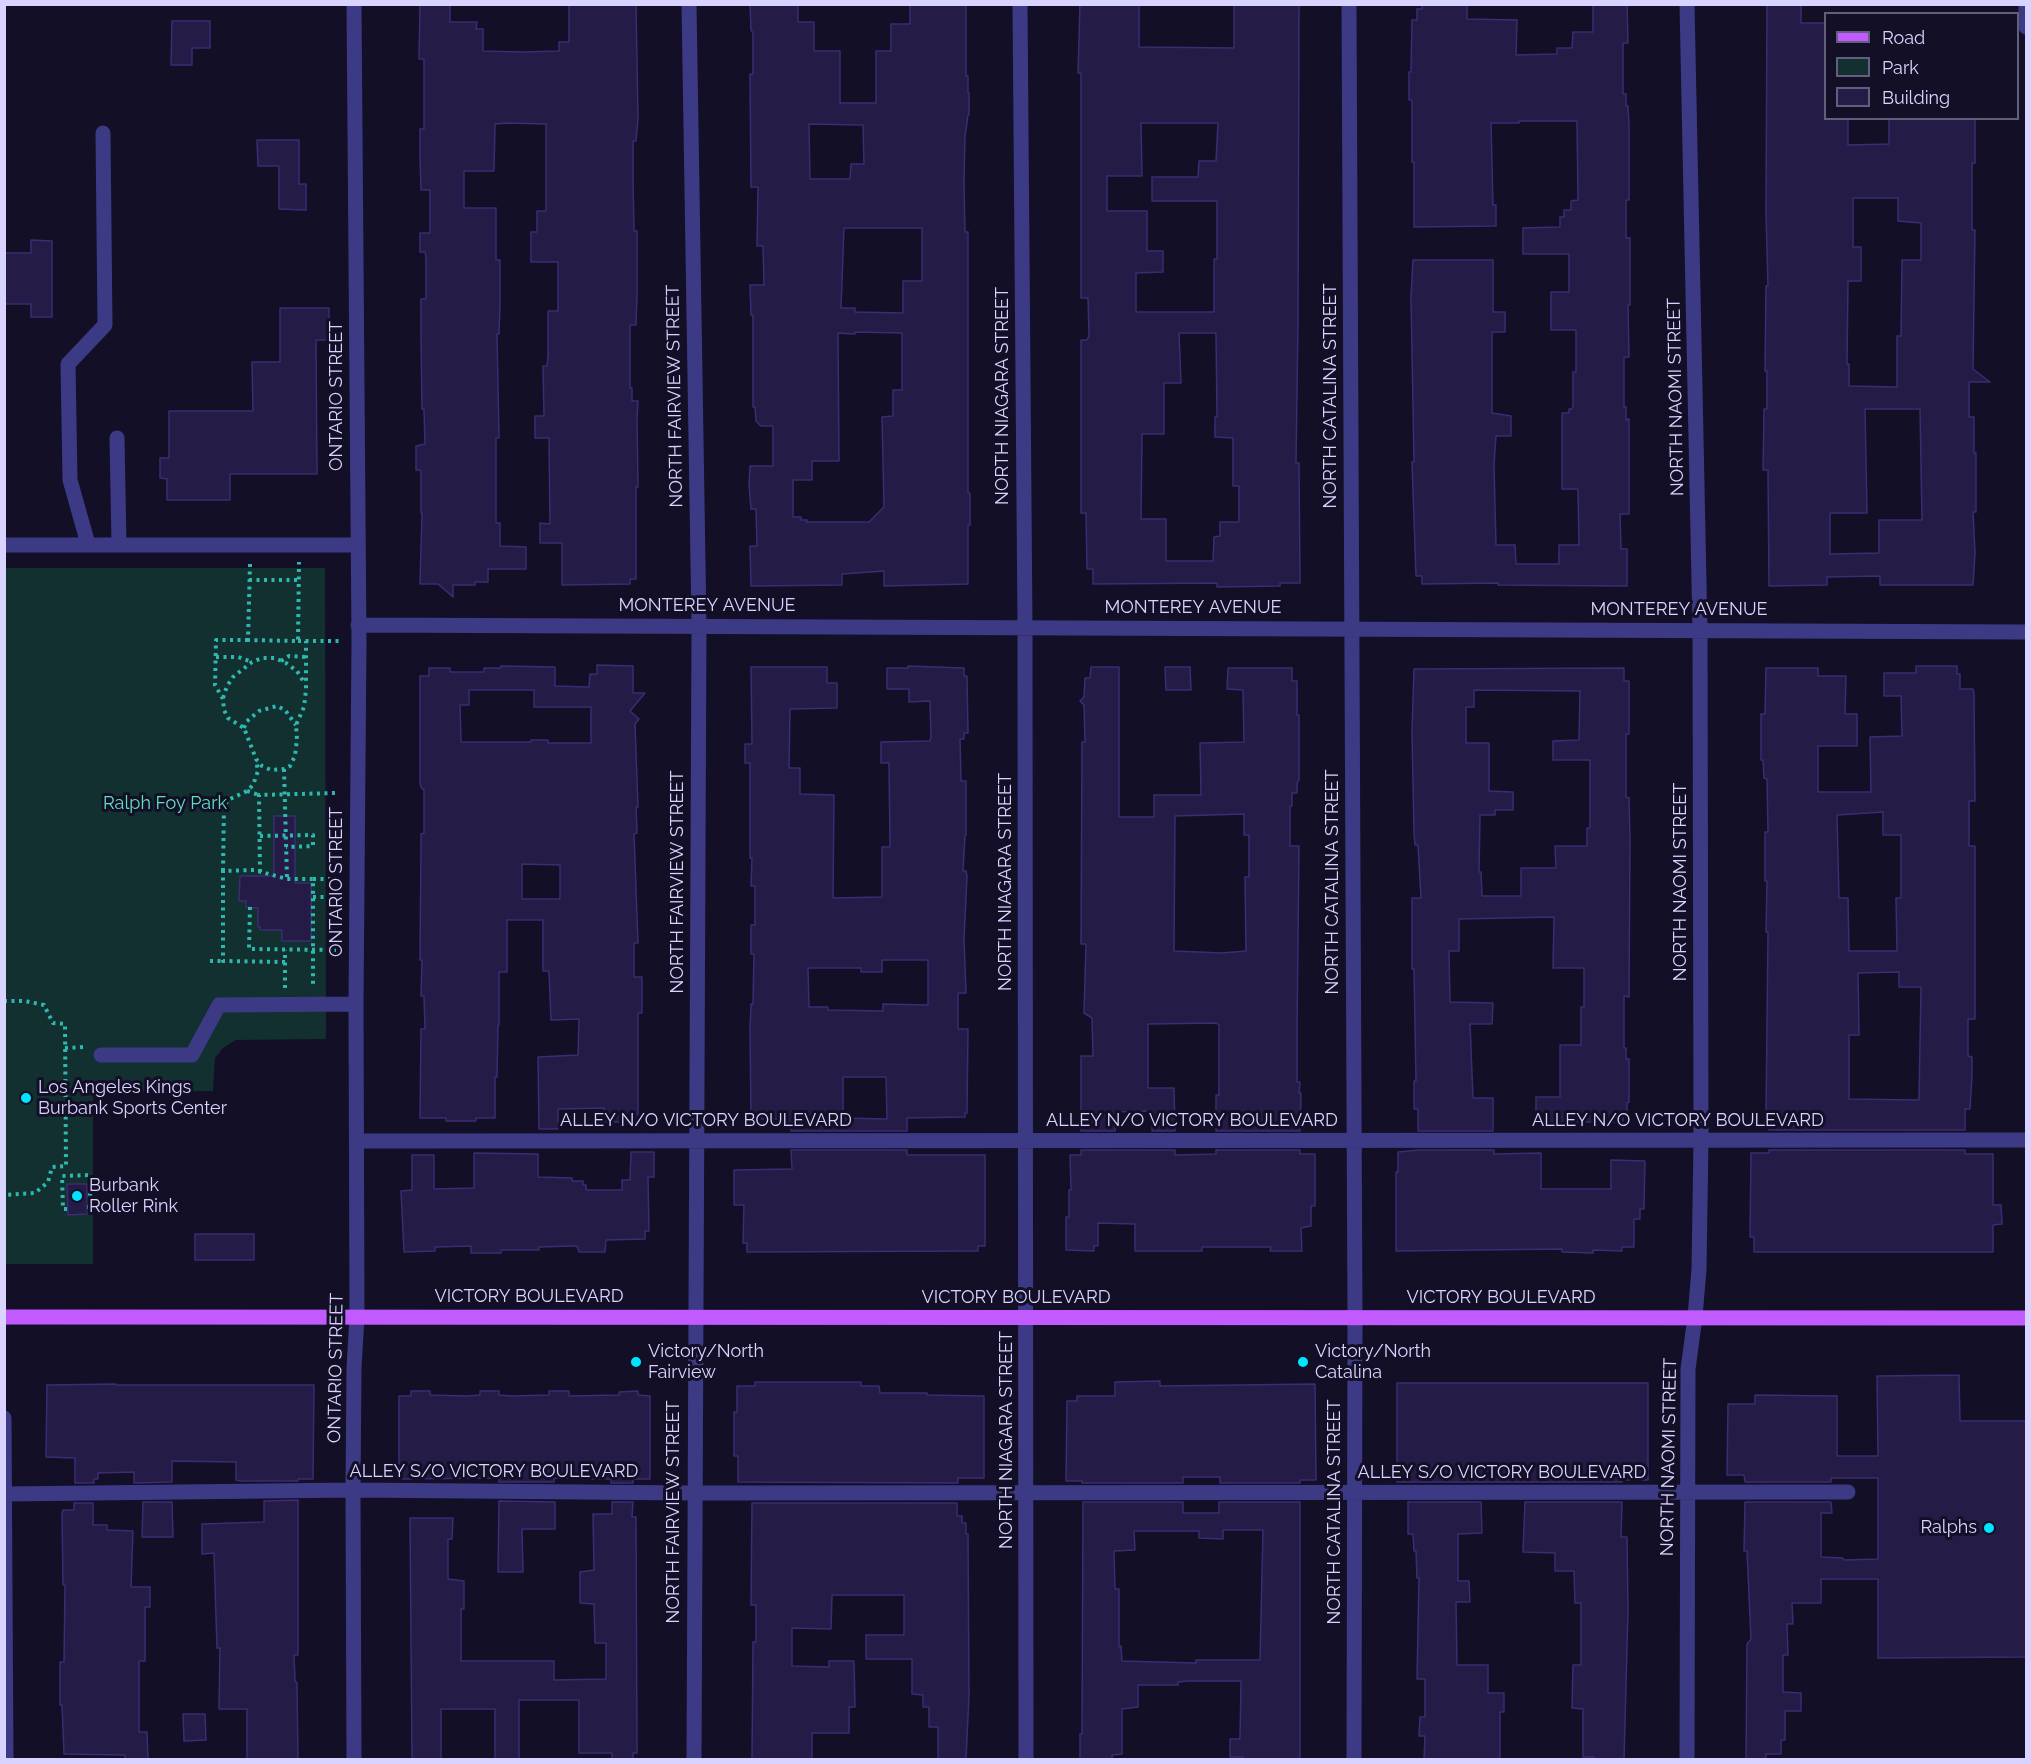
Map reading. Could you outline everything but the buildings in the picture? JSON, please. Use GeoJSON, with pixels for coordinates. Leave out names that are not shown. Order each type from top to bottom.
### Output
{"type":"FeatureCollection","features":[{"type":"Feature","properties":{"kind":"main road","name":"VICTORY BOULEVARD"},"geometry":{"type":"LineString","coordinates":[[4,1317],[2026,1318]]}},
{"type":"Feature","properties":{"kind":"street","name":"ONTARIO STREET"},"geometry":{"type":"LineString","coordinates":[[354,4],[359,641],[356,1004],[357,1317],[354,1368],[353,1490],[354,1760]]}},
{"type":"Feature","properties":{"kind":"street","name":"NORTH FAIRVIEW STREET"},"geometry":{"type":"LineString","coordinates":[[689,4],[699,625],[694,1317],[694,1760]]}},
{"type":"Feature","properties":{"kind":"street","name":"NORTH NIAGARA STREET"},"geometry":{"type":"LineString","coordinates":[[1020,4],[1025,627],[1026,1760]]}},
{"type":"Feature","properties":{"kind":"street","name":"NORTH CATALINA STREET"},"geometry":{"type":"LineString","coordinates":[[1349,4],[1355,1319],[1354,1760]]}},
{"type":"Feature","properties":{"kind":"street","name":"NORTH NAOMI STREET"},"geometry":{"type":"LineString","coordinates":[[1687,4],[1700,630],[1701,1140],[1699,1269],[1688,1369],[1687,1760]]}},
{"type":"Feature","properties":{"kind":"street"},"geometry":{"type":"LineString","coordinates":[[2026,4],[2026,27]]}},
{"type":"Feature","properties":{"kind":"street"},"geometry":{"type":"LineString","coordinates":[[88,544],[70,480],[68,364],[105,324],[103,133]]}},
{"type":"Feature","properties":{"kind":"street"},"geometry":{"type":"LineString","coordinates":[[117,438],[118,544]]}},
{"type":"Feature","properties":{"kind":"street"},"geometry":{"type":"LineString","coordinates":[[4,544],[357,545]]}},
{"type":"Feature","properties":{"kind":"street","name":"MONTEREY AVENUE"},"geometry":{"type":"LineString","coordinates":[[358,625],[2026,632]]}},
{"type":"Feature","properties":{"kind":"street"},"geometry":{"type":"LineString","coordinates":[[100,1055],[192,1055],[219,1005],[356,1004]]}},
{"type":"Feature","properties":{"kind":"street","name":"ALLEY N/O VICTORY BOULEVARD"},"geometry":{"type":"LineString","coordinates":[[357,1141],[2026,1140]]}},
{"type":"Feature","properties":{"kind":"street"},"geometry":{"type":"LineString","coordinates":[[4,1418],[6,1760]]}},
{"type":"Feature","properties":{"kind":"street","name":"ALLEY S/O VICTORY BOULEVARD"},"geometry":{"type":"LineString","coordinates":[[5,1494],[353,1490],[694,1493],[1848,1492]]}},
{"type":"Feature","properties":{"kind":"path"},"geometry":{"type":"LineString","coordinates":[[248,640],[250,545]]}},
{"type":"Feature","properties":{"kind":"path"},"geometry":{"type":"LineString","coordinates":[[298,641],[299,545]]}},
{"type":"Feature","properties":{"kind":"path"},"geometry":{"type":"LineString","coordinates":[[249,580],[298,580]]}},
{"type":"Feature","properties":{"kind":"path"},"geometry":{"type":"LineString","coordinates":[[223,699],[215,685],[216,640],[359,641]]}},
{"type":"Feature","properties":{"kind":"path"},"geometry":{"type":"LineString","coordinates":[[256,759],[262,766],[271,770],[284,769],[290,766],[295,756],[296,725],[304,707],[306,641]]}},
{"type":"Feature","properties":{"kind":"path"},"geometry":{"type":"LineString","coordinates":[[280,661],[289,656],[306,657]]}},
{"type":"Feature","properties":{"kind":"path"},"geometry":{"type":"LineString","coordinates":[[216,657],[238,657],[252,662]]}},
{"type":"Feature","properties":{"kind":"path"},"geometry":{"type":"LineString","coordinates":[[223,961],[224,806],[228,800],[247,791],[253,785],[258,771],[256,759],[244,728],[228,718],[224,710],[223,699],[227,686],[233,678],[252,662],[262,658],[275,658],[297,671],[306,686]]}},
{"type":"Feature","properties":{"kind":"path"},"geometry":{"type":"LineString","coordinates":[[244,728],[246,722],[259,711],[277,706],[285,710],[296,725]]}},
{"type":"Feature","properties":{"kind":"path"},"geometry":{"type":"LineString","coordinates":[[284,769],[286,879]]}},
{"type":"Feature","properties":{"kind":"path"},"geometry":{"type":"LineString","coordinates":[[247,791],[259,795],[336,793]]}},
{"type":"Feature","properties":{"kind":"path"},"geometry":{"type":"LineString","coordinates":[[259,795],[260,872]]}},
{"type":"Feature","properties":{"kind":"path"},"geometry":{"type":"LineString","coordinates":[[260,836],[313,835],[313,846],[286,847]]}},
{"type":"Feature","properties":{"kind":"path"},"geometry":{"type":"LineString","coordinates":[[223,871],[260,872],[286,879],[336,879]]}},
{"type":"Feature","properties":{"kind":"path"},"geometry":{"type":"LineString","coordinates":[[313,1004],[314,879]]}},
{"type":"Feature","properties":{"kind":"path"},"geometry":{"type":"LineString","coordinates":[[314,897],[336,897]]}},
{"type":"Feature","properties":{"kind":"path"},"geometry":{"type":"LineString","coordinates":[[250,907],[249,949],[336,950]]}},
{"type":"Feature","properties":{"kind":"path"},"geometry":{"type":"LineString","coordinates":[[285,950],[285,1004]]}},
{"type":"Feature","properties":{"kind":"path"},"geometry":{"type":"LineString","coordinates":[[210,961],[285,962]]}},
{"type":"Feature","properties":{"kind":"path"},"geometry":{"type":"LineString","coordinates":[[4,1001],[25,1001],[44,1005],[53,1023],[65,1024],[66,1166],[62,1176],[63,1209],[67,1209]]}},
{"type":"Feature","properties":{"kind":"path"},"geometry":{"type":"LineString","coordinates":[[4,1194],[35,1193],[48,1182],[52,1167],[66,1166]]}},
{"type":"Feature","properties":{"kind":"path"},"geometry":{"type":"LineString","coordinates":[[62,1176],[90,1176],[90,1207],[87,1207]]}},
{"type":"Feature","properties":{"kind":"green space","name":"Ralph Foy Park"},"geometry":{"type":"Polygon","coordinates":[[[5,568],[325,568],[326,1039],[236,1040],[223,1048],[215,1058],[213,1091],[93,1092],[93,1264],[5,1264],[5,568]]]}},
{"type":"Feature","properties":{"kind":"place","name":"Los Angeles Kings Burbank Sports Center"},"geometry":{"type":"Point","coordinates":[26,1098]}},
{"type":"Feature","properties":{"kind":"place","name":"Burbank Roller Rink"},"geometry":{"type":"Point","coordinates":[77,1196]}},
{"type":"Feature","properties":{"kind":"place","name":"Victory/North Fairview"},"geometry":{"type":"Point","coordinates":[636,1362]}},
{"type":"Feature","properties":{"kind":"place","name":"Victory/North Catalina"},"geometry":{"type":"Point","coordinates":[1303,1362]}},
{"type":"Feature","properties":{"kind":"place","name":"Ralphs"},"geometry":{"type":"Point","coordinates":[1989,1528]}}]}
